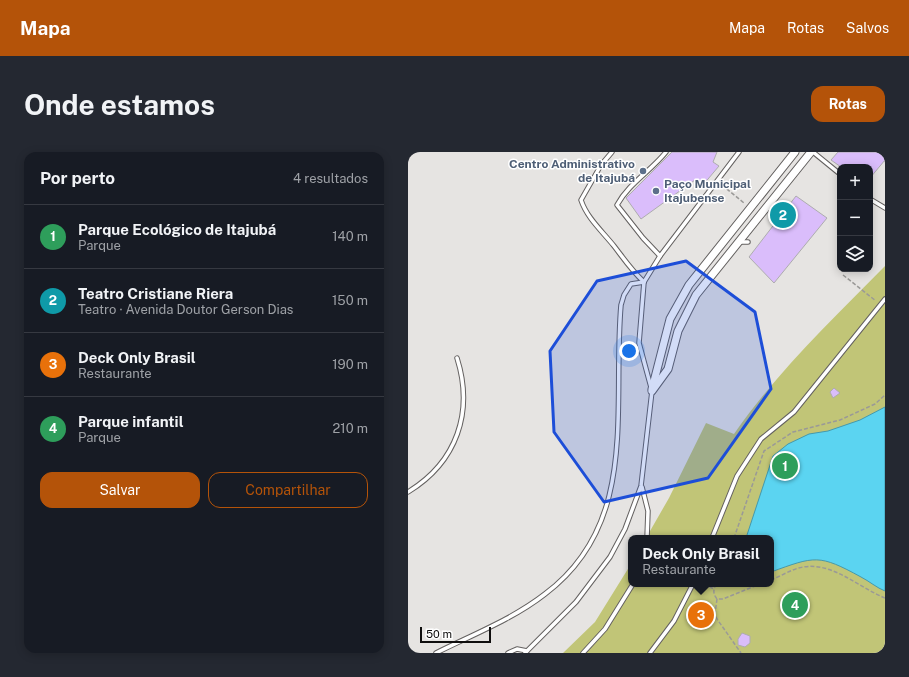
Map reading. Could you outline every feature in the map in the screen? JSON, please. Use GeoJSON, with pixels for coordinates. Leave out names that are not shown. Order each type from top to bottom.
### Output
{"type":"FeatureCollection","features":[{"type":"Feature","properties":{"kind":"street"},"geometry":{"type":"LineString","coordinates":[[652,391],[670,319],[689,285],[795,152]]}},
{"type":"Feature","properties":{"kind":"street"},"geometry":{"type":"LineString","coordinates":[[652,391],[668,369],[678,331],[696,295],[812,152]]}},
{"type":"Feature","properties":{"kind":"lane"},"geometry":{"type":"LineString","coordinates":[[612,152],[601,165],[581,200],[584,212],[614,246],[632,271],[644,282]]}},
{"type":"Feature","properties":{"kind":"lane"},"geometry":{"type":"LineString","coordinates":[[660,256],[642,238],[617,205],[623,195],[633,184],[651,169],[666,152]]}},
{"type":"Feature","properties":{"kind":"lane"},"geometry":{"type":"LineString","coordinates":[[508,653],[517,649],[526,652],[576,602],[610,557],[625,529],[641,486],[652,391],[639,343],[644,282],[660,256],[739,152]]}},
{"type":"Feature","properties":{"kind":"lane"},"geometry":{"type":"LineString","coordinates":[[812,152],[837,172]]}},
{"type":"Feature","properties":{"kind":"lane"},"geometry":{"type":"LineString","coordinates":[[872,200],[885,208]]}},
{"type":"Feature","properties":{"kind":"lane"},"geometry":{"type":"LineString","coordinates":[[738,243],[748,242]]}},
{"type":"Feature","properties":{"kind":"lane"},"geometry":{"type":"LineString","coordinates":[[436,653],[521,610],[546,594],[572,568],[594,539],[606,510],[616,468],[621,305],[624,295],[631,284],[644,282]]}},
{"type":"Feature","properties":{"kind":"lane"},"geometry":{"type":"LineString","coordinates":[[713,535],[737,476],[761,439],[794,412],[885,299]]}},
{"type":"Feature","properties":{"kind":"lane"},"geometry":{"type":"LineString","coordinates":[[408,492],[423,481],[440,464],[457,434],[465,403],[463,382],[457,358]]}},
{"type":"Feature","properties":{"kind":"lane"},"geometry":{"type":"LineString","coordinates":[[641,486],[648,511],[647,535]]}},
{"type":"Feature","properties":{"kind":"lane"},"geometry":{"type":"LineString","coordinates":[[584,653],[605,629],[631,587]]}},
{"type":"Feature","properties":{"kind":"lane"},"geometry":{"type":"LineString","coordinates":[[650,653],[674,621],[691,587]]}},
{"type":"Feature","properties":{"kind":"path"},"geometry":{"type":"LineString","coordinates":[[717,180],[750,208]]}},
{"type":"Feature","properties":{"kind":"path"},"geometry":{"type":"LineString","coordinates":[[843,275],[880,304]]}},
{"type":"Feature","properties":{"kind":"path"},"geometry":{"type":"LineString","coordinates":[[735,535],[764,451],[793,432],[840,420],[875,404],[885,396]]}},
{"type":"Feature","properties":{"kind":"path"},"geometry":{"type":"LineString","coordinates":[[774,579],[801,567],[817,566],[834,570],[874,594],[885,598]]}},
{"type":"Feature","properties":{"kind":"path"},"geometry":{"type":"LineString","coordinates":[[710,587],[714,589],[714,595],[718,599]]}},
{"type":"Feature","properties":{"kind":"path"},"geometry":{"type":"LineString","coordinates":[[718,599],[723,599],[753,587]]}},
{"type":"Feature","properties":{"kind":"path"},"geometry":{"type":"LineString","coordinates":[[718,599],[715,614],[717,619],[741,653]]}},
{"type":"Feature","properties":{"kind":"highlighted area"},"geometry":{"type":"Polygon","coordinates":[[[686,261],[755,312],[771,389],[708,478],[604,502],[554,432],[550,351],[597,281],[686,261]]]}},
{"type":"Feature","properties":{"kind":"green space"},"geometry":{"type":"Polygon","coordinates":[[[885,266],[885,653],[563,653],[595,622],[628,569],[628,587],[774,587],[774,535],[648,535],[669,498],[706,423],[734,434],[768,389],[825,327],[885,266]]]}},
{"type":"Feature","properties":{"kind":"water"},"geometry":{"type":"Polygon","coordinates":[[[885,407],[885,591],[847,570],[826,561],[808,560],[774,571],[774,535],[747,535],[773,456],[788,444],[809,434],[828,431],[860,420],[885,407]]]}},
{"type":"Feature","properties":{"kind":"building","name":"Paço Municipal Itajubense"},"geometry":{"type":"Polygon","coordinates":[[[672,152],[717,152],[713,162],[719,166],[703,185],[695,180],[641,219],[626,198],[672,152]]]}},
{"type":"Feature","properties":{"kind":"building"},"geometry":{"type":"Polygon","coordinates":[[[838,152],[885,152],[885,160],[873,174],[873,164],[837,164],[831,160],[838,152]]]}},
{"type":"Feature","properties":{"kind":"building"},"geometry":{"type":"Polygon","coordinates":[[[796,196],[827,218],[774,283],[749,257],[796,196]]]}},
{"type":"Feature","properties":{"kind":"building"},"geometry":{"type":"Polygon","coordinates":[[[834,388],[840,393],[833,398],[830,392],[834,388]]]}},
{"type":"Feature","properties":{"kind":"building"},"geometry":{"type":"Polygon","coordinates":[[[742,633],[750,636],[750,643],[745,647],[738,645],[738,639],[742,633]]]}},
{"type":"Feature","properties":{"kind":"place","name":"Centro Administrativo de Itajubá"},"geometry":{"type":"Point","coordinates":[643,171]}},
{"type":"Feature","properties":{"kind":"place","name":"Paço Municipal Itajubense"},"geometry":{"type":"Point","coordinates":[656,191]}},
{"type":"Feature","properties":{"kind":"place","name":"Teatro Cristiane Riera"},"geometry":{"type":"Point","coordinates":[783,215]}},
{"type":"Feature","properties":{"kind":"place","name":"Parque Ecológico de Itajubá"},"geometry":{"type":"Point","coordinates":[785,466]}},
{"type":"Feature","properties":{"kind":"place","name":"Parque infantil"},"geometry":{"type":"Point","coordinates":[795,605]}},
{"type":"Feature","properties":{"kind":"place","name":"Deck Only Brasil"},"geometry":{"type":"Point","coordinates":[701,615]}}]}
